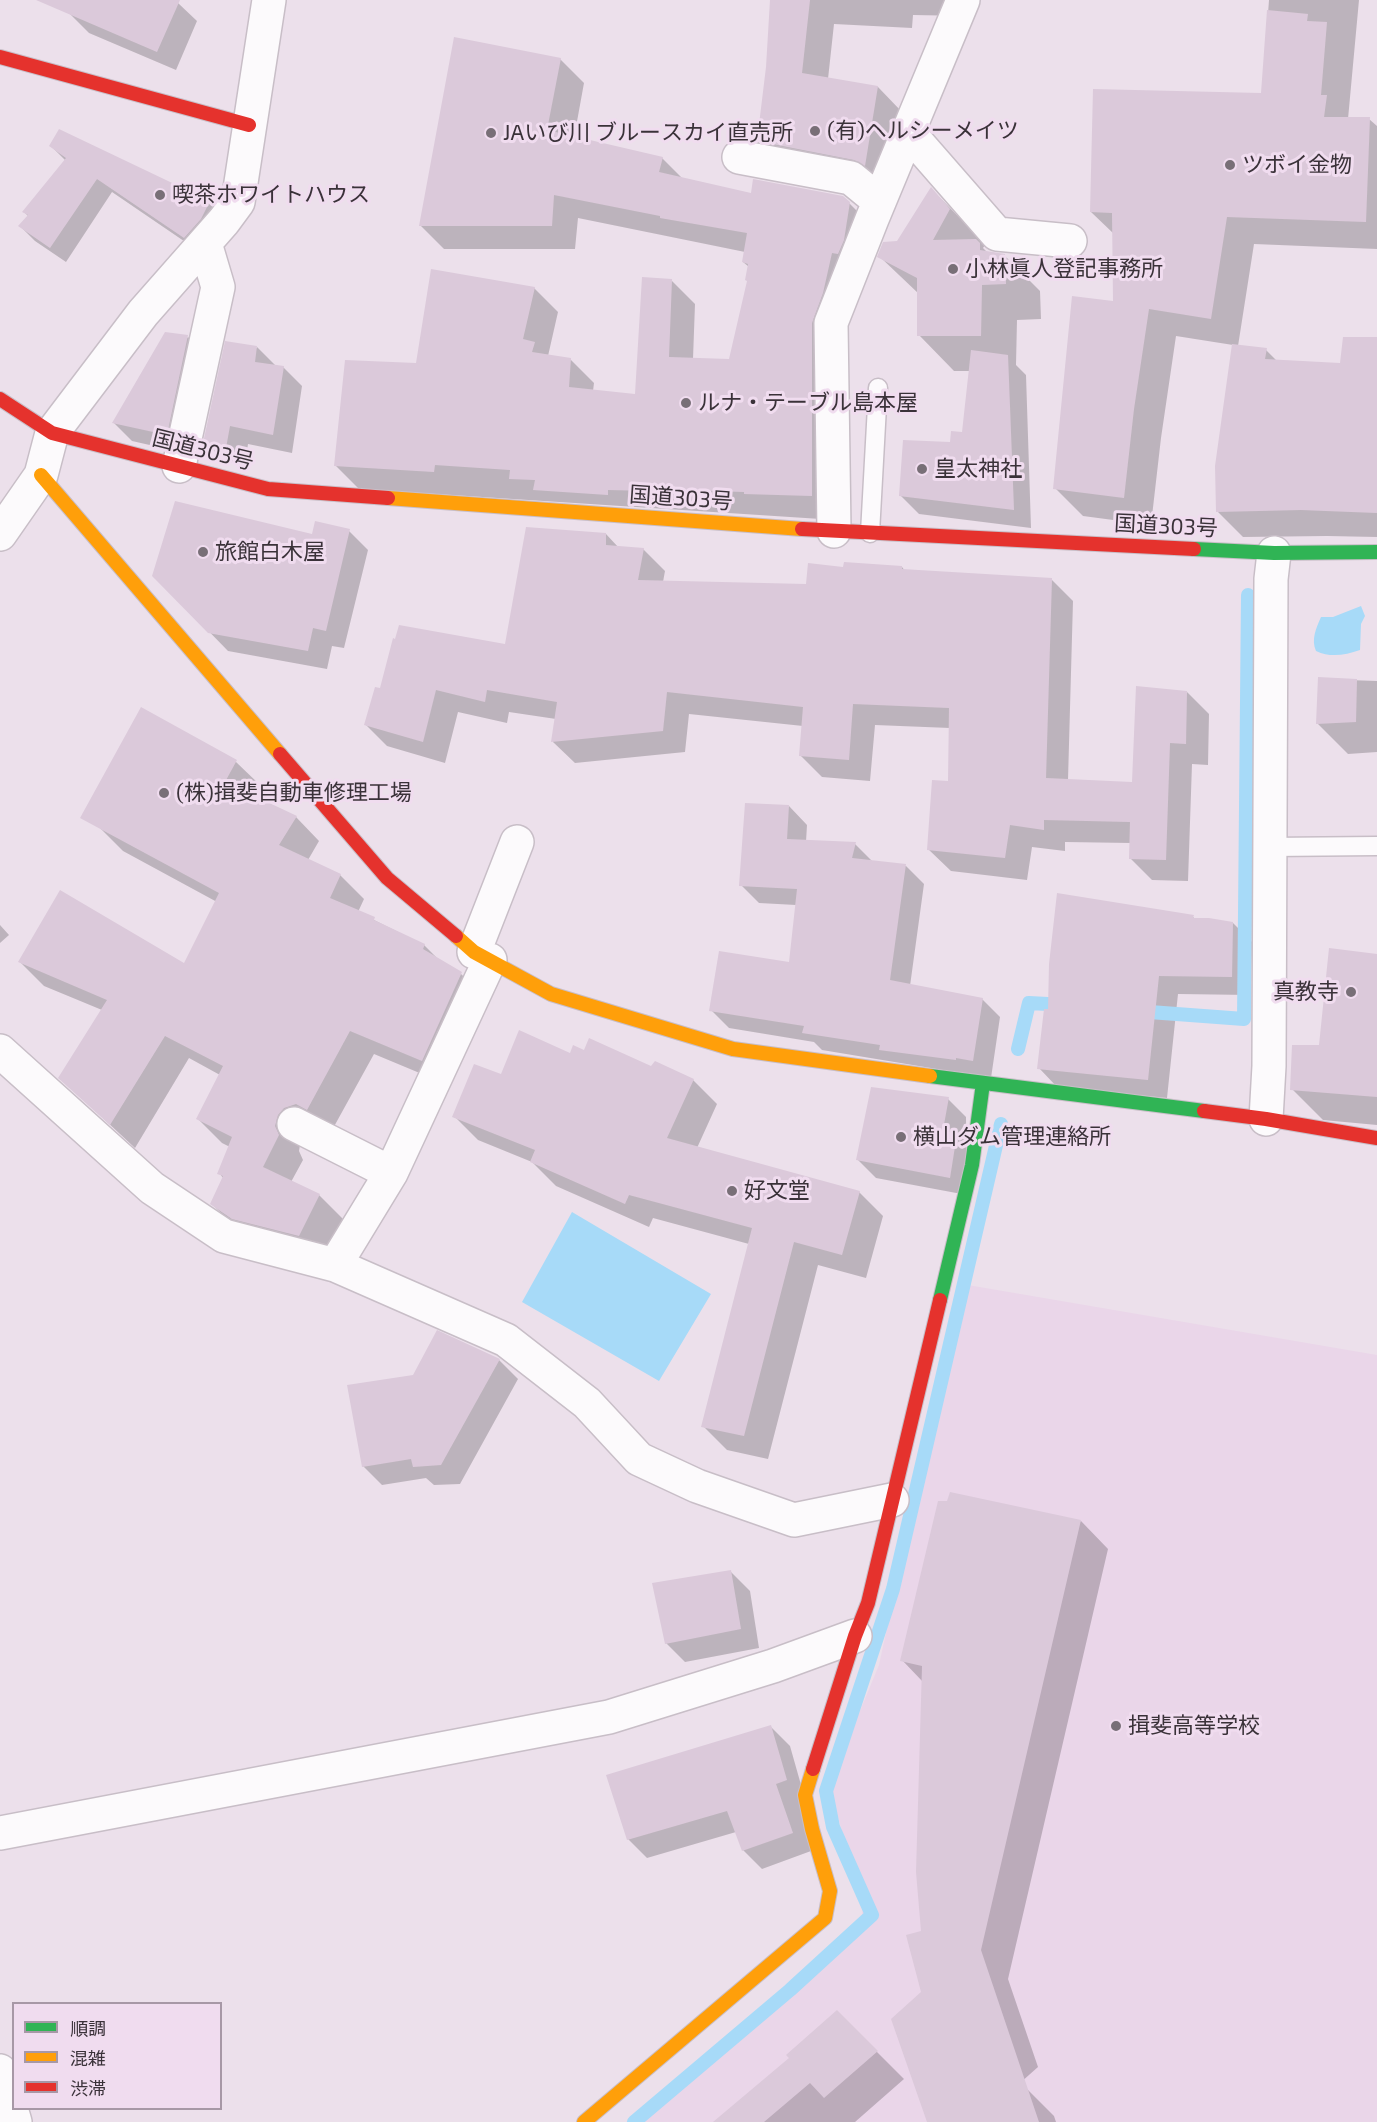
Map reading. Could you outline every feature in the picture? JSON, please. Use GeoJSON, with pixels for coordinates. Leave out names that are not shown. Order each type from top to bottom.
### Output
{"type":"FeatureCollection","features":[{"type":"Feature","properties":{"kind":"main road"},"geometry":{"type":"LineString","coordinates":[[0,57],[249,125]]}},
{"type":"Feature","properties":{"kind":"main road","name":"国道303号"},"geometry":{"type":"LineString","coordinates":[[0,399],[52,433],[268,489],[834,531],[1274,553],[1377,552]]}},
{"type":"Feature","properties":{"kind":"main road"},"geometry":{"type":"LineString","coordinates":[[41,475],[387,878],[482,956],[551,993],[733,1049],[1266,1119],[1377,1138]]}},
{"type":"Feature","properties":{"kind":"main road"},"geometry":{"type":"LineString","coordinates":[[584,2122],[825,1918],[830,1891],[812,1829],[805,1794],[855,1636],[868,1603],[972,1165],[983,1083]]}},
{"type":"Feature","properties":{"kind":"street"},"geometry":{"type":"LineString","coordinates":[[0,534],[41,475],[52,433],[143,313],[238,202],[269,0]]}},
{"type":"Feature","properties":{"kind":"street"},"geometry":{"type":"LineString","coordinates":[[834,531],[831,323],[963,0]]}},
{"type":"Feature","properties":{"kind":"street"},"geometry":{"type":"LineString","coordinates":[[908,132],[996,234],[1070,241]]}},
{"type":"Feature","properties":{"kind":"street"},"geometry":{"type":"LineString","coordinates":[[740,158],[851,178],[879,201]]}},
{"type":"Feature","properties":{"kind":"street"},"geometry":{"type":"LineString","coordinates":[[179,466],[219,287],[205,243]]}},
{"type":"Feature","properties":{"kind":"street"},"geometry":{"type":"LineString","coordinates":[[1266,1119],[1269,1066],[1271,579],[1274,553]]}},
{"type":"Feature","properties":{"kind":"street"},"geometry":{"type":"LineString","coordinates":[[335,1264],[391,1173],[482,956],[517,842]]}},
{"type":"Feature","properties":{"kind":"street"},"geometry":{"type":"LineString","coordinates":[[0,1052],[152,1188],[224,1236],[335,1264],[507,1340],[587,1403],[639,1459],[698,1486],[794,1520],[892,1500]]}},
{"type":"Feature","properties":{"kind":"street"},"geometry":{"type":"LineString","coordinates":[[294,1124],[391,1173]]}},
{"type":"Feature","properties":{"kind":"street"},"geometry":{"type":"LineString","coordinates":[[0,1833],[609,1717],[773,1666],[855,1636]]}},
{"type":"Feature","properties":{"kind":"street"},"geometry":{"type":"LineString","coordinates":[[0,2071],[15,2122]]}},
{"type":"Feature","properties":{"kind":"lane"},"geometry":{"type":"LineString","coordinates":[[870,532],[878,388]]}},
{"type":"Feature","properties":{"kind":"lane"},"geometry":{"type":"LineString","coordinates":[[1270,847],[1377,846]]}},
{"type":"Feature","properties":{"kind":"shaded area","name":"揖斐高等学校"},"geometry":{"type":"Polygon","coordinates":[[[962,1284],[1377,1355],[1377,2122],[626,2122],[861,1927],[863,1904],[829,1786],[879,1665],[962,1284]]]}},
{"type":"Feature","properties":{"kind":"water"},"geometry":{"type":"Polygon","coordinates":[[[1361,606],[1365,616],[1361,624],[1360,650],[1338,655],[1316,651],[1314,638],[1321,617],[1333,617],[1361,606]]]}},
{"type":"Feature","properties":{"kind":"water"},"geometry":{"type":"Polygon","coordinates":[[[572,1212],[711,1294],[659,1381],[522,1302],[572,1212]]]}},
{"type":"Feature","properties":{"kind":"building"},"geometry":{"type":"Polygon","coordinates":[[[36,0],[180,0],[157,52],[36,0]]]}},
{"type":"Feature","properties":{"kind":"building"},"geometry":{"type":"Polygon","coordinates":[[[770,0],[810,0],[802,73],[878,86],[865,166],[854,160],[757,141],[766,67],[770,0]]]}},
{"type":"Feature","properties":{"kind":"building"},"geometry":{"type":"Polygon","coordinates":[[[1267,10],[1308,14],[1307,21],[1327,22],[1321,95],[1327,95],[1324,117],[1370,117],[1366,222],[1227,217],[1211,319],[1149,309],[1124,498],[1053,489],[1072,296],[1113,301],[1112,213],[1090,212],[1093,89],[1261,93],[1267,10]]]}},
{"type":"Feature","properties":{"kind":"building"},"geometry":{"type":"Polygon","coordinates":[[[454,37],[561,58],[547,130],[663,157],[659,172],[751,193],[753,179],[843,196],[850,202],[844,240],[838,254],[832,253],[823,293],[812,323],[812,496],[654,489],[654,491],[608,490],[608,495],[533,490],[535,480],[509,479],[510,470],[435,465],[434,472],[334,466],[345,360],[416,363],[431,269],[535,287],[523,339],[535,342],[532,352],[571,358],[569,387],[635,394],[642,277],[672,279],[669,357],[729,359],[747,281],[745,280],[748,264],[742,262],[747,233],[660,218],[660,216],[554,195],[552,226],[419,226],[454,37]]]}},
{"type":"Feature","properties":{"kind":"building"},"geometry":{"type":"Polygon","coordinates":[[[59,129],[210,201],[201,219],[184,238],[97,179],[50,248],[18,226],[28,215],[22,212],[66,158],[49,146],[59,129]]]}},
{"type":"Feature","properties":{"kind":"building","name":"小林眞人登記事務所"},"geometry":{"type":"Polygon","coordinates":[[[931,187],[950,209],[933,240],[976,239],[980,243],[980,250],[1005,254],[1006,284],[982,285],[981,336],[917,336],[917,278],[877,257],[883,242],[897,241],[931,187]]]}},
{"type":"Feature","properties":{"kind":"building"},"geometry":{"type":"Polygon","coordinates":[[[165,332],[188,335],[167,435],[112,423],[165,332]]]}},
{"type":"Feature","properties":{"kind":"building"},"geometry":{"type":"Polygon","coordinates":[[[1343,337],[1377,337],[1377,513],[1301,510],[1216,512],[1215,466],[1232,344],[1267,348],[1265,359],[1340,363],[1343,337]]]}},
{"type":"Feature","properties":{"kind":"building"},"geometry":{"type":"Polygon","coordinates":[[[225,341],[257,346],[255,362],[284,366],[273,435],[230,426],[226,448],[203,443],[225,341]]]}},
{"type":"Feature","properties":{"kind":"building"},"geometry":{"type":"Polygon","coordinates":[[[971,350],[1008,355],[1014,510],[899,496],[903,440],[950,442],[951,431],[962,432],[971,350]]]}},
{"type":"Feature","properties":{"kind":"building"},"geometry":{"type":"Polygon","coordinates":[[[175,501],[312,534],[315,521],[350,529],[326,631],[313,628],[308,651],[208,633],[152,576],[175,501]]]}},
{"type":"Feature","properties":{"kind":"building"},"geometry":{"type":"Polygon","coordinates":[[[526,527],[606,533],[606,545],[644,548],[638,580],[806,584],[808,563],[843,567],[844,562],[902,566],[902,569],[1052,578],[1046,778],[1132,782],[1136,686],[1187,691],[1186,744],[1170,743],[1166,860],[1129,859],[1130,822],[1044,820],[1044,830],[1010,825],[1005,858],[927,850],[932,780],[948,781],[949,708],[853,704],[849,760],[799,756],[803,707],[667,692],[663,731],[551,742],[557,702],[487,690],[485,702],[436,690],[423,742],[364,725],[375,687],[380,688],[393,638],[395,639],[399,625],[505,644],[526,527]]]}},
{"type":"Feature","properties":{"kind":"building"},"geometry":{"type":"Polygon","coordinates":[[[1318,677],[1357,679],[1356,722],[1316,724],[1318,677]]]}},
{"type":"Feature","properties":{"kind":"building"},"geometry":{"type":"Polygon","coordinates":[[[141,707],[237,760],[225,782],[297,816],[279,845],[341,874],[330,898],[375,917],[374,920],[425,944],[423,949],[462,972],[422,1061],[350,1031],[307,1110],[296,1104],[284,1108],[278,1115],[275,1126],[279,1135],[263,1167],[320,1194],[299,1236],[232,1219],[210,1204],[223,1176],[217,1174],[232,1137],[196,1119],[223,1066],[165,1036],[110,1125],[58,1078],[107,1000],[18,962],[60,890],[184,963],[219,893],[80,818],[141,707]]]}},
{"type":"Feature","properties":{"kind":"building"},"geometry":{"type":"Polygon","coordinates":[[[745,803],[789,805],[787,839],[856,842],[852,858],[906,864],[890,980],[983,998],[973,1061],[879,1050],[880,1045],[802,1033],[804,1026],[709,1011],[719,951],[789,962],[797,889],[739,886],[745,803]]]}},
{"type":"Feature","properties":{"kind":"building"},"geometry":{"type":"Polygon","coordinates":[[[1057,893],[1194,915],[1193,918],[1233,922],[1232,977],[1159,976],[1148,1080],[1037,1069],[1044,1009],[1048,1009],[1049,964],[1057,893]]]}},
{"type":"Feature","properties":{"kind":"building"},"geometry":{"type":"Polygon","coordinates":[[[1329,948],[1377,954],[1377,1097],[1290,1090],[1292,1045],[1319,1045],[1329,948]]]}},
{"type":"Feature","properties":{"kind":"building"},"geometry":{"type":"Polygon","coordinates":[[[519,1030],[570,1053],[573,1045],[584,1050],[589,1038],[651,1066],[655,1061],[694,1079],[667,1138],[860,1191],[842,1255],[794,1242],[744,1436],[701,1427],[752,1228],[629,1195],[625,1204],[530,1162],[535,1150],[452,1117],[474,1064],[501,1074],[519,1030]]]}},
{"type":"Feature","properties":{"kind":"building","name":"横山ダム管理連絡所"},"geometry":{"type":"Polygon","coordinates":[[[871,1087],[949,1097],[943,1130],[957,1134],[950,1178],[856,1160],[871,1087]]]}},
{"type":"Feature","properties":{"kind":"building"},"geometry":{"type":"Polygon","coordinates":[[[437,1330],[500,1359],[441,1465],[413,1467],[411,1459],[362,1467],[347,1385],[413,1375],[437,1330]]]}},
{"type":"Feature","properties":{"kind":"building"},"geometry":{"type":"Polygon","coordinates":[[[950,1492],[1081,1520],[981,1950],[1039,2122],[927,2122],[891,2019],[921,1992],[906,1935],[921,1931],[916,1872],[922,1666],[900,1661],[938,1501],[947,1501],[950,1492]]]}},
{"type":"Feature","properties":{"kind":"building"},"geometry":{"type":"Polygon","coordinates":[[[731,1570],[741,1629],[665,1644],[652,1583],[731,1570]]]}},
{"type":"Feature","properties":{"kind":"building"},"geometry":{"type":"Polygon","coordinates":[[[771,1725],[787,1780],[776,1784],[793,1833],[742,1851],[727,1811],[627,1840],[606,1775],[771,1725]]]}},
{"type":"Feature","properties":{"kind":"building"},"geometry":{"type":"Polygon","coordinates":[[[837,2010],[878,2051],[824,2098],[810,2083],[764,2122],[713,2122],[789,2058],[786,2055],[837,2010]]]}},
{"type":"Feature","properties":{"kind":"waterway"},"geometry":{"type":"LineString","coordinates":[[1136,1011],[1244,1019],[1248,595]]}},
{"type":"Feature","properties":{"kind":"waterway"},"geometry":{"type":"LineString","coordinates":[[1018,1049],[1029,1003],[1066,1005]]}},
{"type":"Feature","properties":{"kind":"waterway"},"geometry":{"type":"LineString","coordinates":[[634,2122],[790,1990],[872,1915],[833,1827],[826,1791],[893,1589],[1001,1124]]}},
{"type":"Feature","properties":{"kind":"traffic: fast"},"geometry":{"type":"LineString","coordinates":[[1194,549],[1274,553],[1377,552]]}},
{"type":"Feature","properties":{"kind":"traffic: fast"},"geometry":{"type":"LineString","coordinates":[[930,1076],[1204,1111]]}},
{"type":"Feature","properties":{"kind":"traffic: fast"},"geometry":{"type":"LineString","coordinates":[[940,1300],[972,1165],[983,1083]]}},
{"type":"Feature","properties":{"kind":"traffic: slow"},"geometry":{"type":"LineString","coordinates":[[41,475],[280,754]]}},
{"type":"Feature","properties":{"kind":"traffic: slow"},"geometry":{"type":"LineString","coordinates":[[388,498],[802,529]]}},
{"type":"Feature","properties":{"kind":"traffic: slow"},"geometry":{"type":"LineString","coordinates":[[456,936],[474,952],[551,994],[733,1049],[930,1076]]}},
{"type":"Feature","properties":{"kind":"traffic: slow"},"geometry":{"type":"LineString","coordinates":[[584,2122],[825,1918],[830,1891],[805,1795],[813,1769]]}},
{"type":"Feature","properties":{"kind":"traffic: jam"},"geometry":{"type":"LineString","coordinates":[[0,57],[249,125]]}},
{"type":"Feature","properties":{"kind":"traffic: jam"},"geometry":{"type":"LineString","coordinates":[[0,399],[52,433],[268,489],[388,498]]}},
{"type":"Feature","properties":{"kind":"traffic: jam"},"geometry":{"type":"LineString","coordinates":[[802,529],[1194,549]]}},
{"type":"Feature","properties":{"kind":"traffic: jam"},"geometry":{"type":"LineString","coordinates":[[280,754],[387,878],[456,936]]}},
{"type":"Feature","properties":{"kind":"traffic: jam"},"geometry":{"type":"LineString","coordinates":[[1204,1111],[1377,1138]]}},
{"type":"Feature","properties":{"kind":"traffic: jam"},"geometry":{"type":"LineString","coordinates":[[813,1769],[855,1636],[868,1603],[940,1300]]}},
{"type":"Feature","properties":{"kind":"place","name":"(有)ヘルシーメイツ"},"geometry":{"type":"Point","coordinates":[815,131]}},
{"type":"Feature","properties":{"kind":"place","name":"JAいび川 ブルースカイ直売所"},"geometry":{"type":"Point","coordinates":[491,133]}},
{"type":"Feature","properties":{"kind":"place","name":"ツボイ金物"},"geometry":{"type":"Point","coordinates":[1230,165]}},
{"type":"Feature","properties":{"kind":"place","name":"喫茶ホワイトハウス"},"geometry":{"type":"Point","coordinates":[160,195]}},
{"type":"Feature","properties":{"kind":"place","name":"小林眞人登記事務所"},"geometry":{"type":"Point","coordinates":[953,269]}},
{"type":"Feature","properties":{"kind":"place","name":"ルナ・テーブル島本屋"},"geometry":{"type":"Point","coordinates":[686,403]}},
{"type":"Feature","properties":{"kind":"place","name":"皇太神社"},"geometry":{"type":"Point","coordinates":[922,469]}},
{"type":"Feature","properties":{"kind":"place","name":"旅館白木屋"},"geometry":{"type":"Point","coordinates":[203,552]}},
{"type":"Feature","properties":{"kind":"place","name":"(株)揖斐自動車修理工場"},"geometry":{"type":"Point","coordinates":[164,793]}},
{"type":"Feature","properties":{"kind":"place","name":"真教寺"},"geometry":{"type":"Point","coordinates":[1351,992]}},
{"type":"Feature","properties":{"kind":"place","name":"横山ダム管理連絡所"},"geometry":{"type":"Point","coordinates":[901,1137]}},
{"type":"Feature","properties":{"kind":"place","name":"好文堂"},"geometry":{"type":"Point","coordinates":[732,1191]}},
{"type":"Feature","properties":{"kind":"place","name":"揖斐高等学校"},"geometry":{"type":"Point","coordinates":[1116,1726]}}]}
